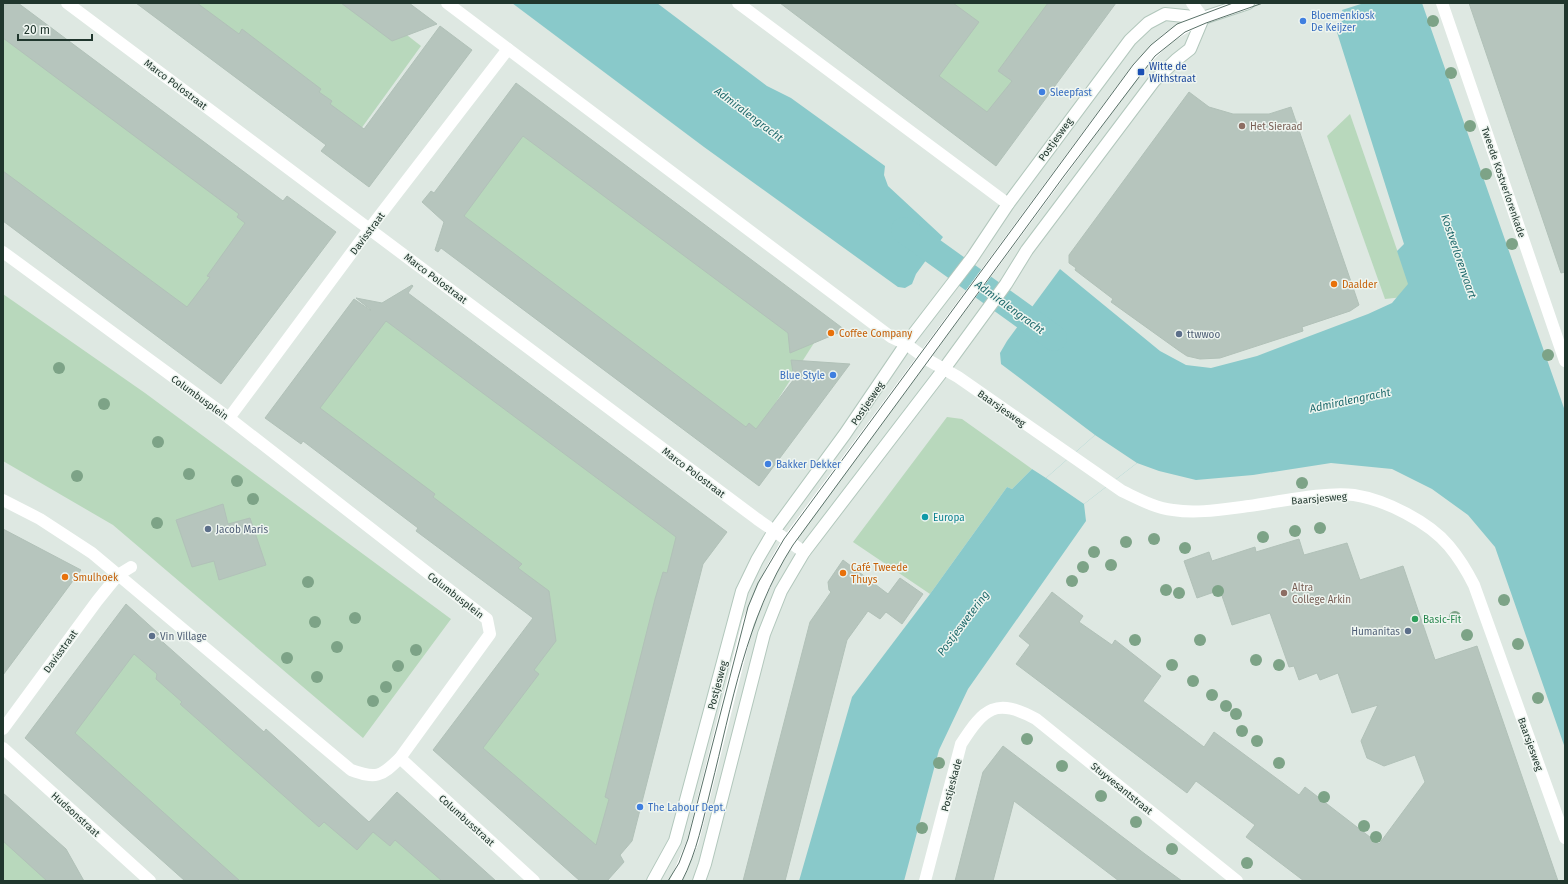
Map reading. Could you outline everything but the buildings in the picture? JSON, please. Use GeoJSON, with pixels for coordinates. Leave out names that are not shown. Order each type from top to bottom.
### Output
{"type":"FeatureCollection","features":[{"type":"Feature","properties":{"kind":"street","name":"Marco Polostraat"},"geometry":{"type":"LineString","coordinates":[[67,3],[804,552]]}},
{"type":"Feature","properties":{"kind":"street"},"geometry":{"type":"LineString","coordinates":[[447,3],[891,337],[906,344],[926,359]]}},
{"type":"Feature","properties":{"kind":"street"},"geometry":{"type":"LineString","coordinates":[[738,3],[1008,204]]}},
{"type":"Feature","properties":{"kind":"street"},"geometry":{"type":"LineString","coordinates":[[699,881],[705,864],[764,634],[781,591],[804,552],[944,369],[1006,284],[1027,250],[1154,81],[1190,49],[1203,18],[1192,3]]}},
{"type":"Feature","properties":{"kind":"street","name":"Postjesweg"},"geometry":{"type":"LineString","coordinates":[[676,881],[693,841],[748,622],[772,569],[788,541],[926,359],[961,307],[1137,69],[1161,42],[1181,28],[1203,18],[1248,3]]}},
{"type":"Feature","properties":{"kind":"street","name":"Tweede Kostverlorenkade"},"geometry":{"type":"LineString","coordinates":[[1442,3],[1565,361]]}},
{"type":"Feature","properties":{"kind":"street","name":"Postjesweg"},"geometry":{"type":"LineString","coordinates":[[653,881],[675,841],[742,591],[774,531],[846,434],[906,344],[972,258],[1008,204],[1104,72],[1140,29],[1148,22],[1166,14],[1203,18]]}},
{"type":"Feature","properties":{"kind":"street","name":"Davisstraat"},"geometry":{"type":"LineString","coordinates":[[228,418],[370,228],[508,49]]}},
{"type":"Feature","properties":{"kind":"street","name":"Columbusplein"},"geometry":{"type":"LineString","coordinates":[[3,252],[228,418],[487,619],[490,634],[400,758],[386,772],[368,777],[351,770],[92,553],[46,523],[3,500]]}},
{"type":"Feature","properties":{"kind":"street","name":"Baarsjesweg"},"geometry":{"type":"LineString","coordinates":[[926,359],[944,369],[1110,484],[1150,505],[1173,510],[1206,512],[1333,495],[1354,495],[1394,508],[1432,530],[1448,545],[1463,564],[1474,585],[1565,838]]}},
{"type":"Feature","properties":{"kind":"street"},"geometry":{"type":"LineString","coordinates":[[118,575],[131,567]]}},
{"type":"Feature","properties":{"kind":"street","name":"Davisstraat"},"geometry":{"type":"LineString","coordinates":[[3,729],[97,600],[118,575]]}},
{"type":"Feature","properties":{"kind":"street","name":"Postjeskade"},"geometry":{"type":"LineString","coordinates":[[925,881],[961,744],[972,727],[986,713],[1001,706]]}},
{"type":"Feature","properties":{"kind":"street","name":"Stuyvesantstraat"},"geometry":{"type":"LineString","coordinates":[[1001,706],[1018,709],[1036,719],[1237,881]]}},
{"type":"Feature","properties":{"kind":"street","name":"Hudsonstraat"},"geometry":{"type":"LineString","coordinates":[[3,748],[150,881]]}},
{"type":"Feature","properties":{"kind":"street","name":"Columbusstraat"},"geometry":{"type":"LineString","coordinates":[[400,758],[534,881]]}},
{"type":"Feature","properties":{"kind":"green space"},"geometry":{"type":"Polygon","coordinates":[[[167,3],[366,3],[421,46],[350,144],[167,3]]]}},
{"type":"Feature","properties":{"kind":"green space"},"geometry":{"type":"Polygon","coordinates":[[[830,3],[1065,3],[997,123],[830,3]]]}},
{"type":"Feature","properties":{"kind":"green space"},"geometry":{"type":"Polygon","coordinates":[[[3,9],[294,232],[216,344],[3,182],[3,9]]]}},
{"type":"Feature","properties":{"kind":"green space"},"geometry":{"type":"Polygon","coordinates":[[[1350,114],[1413,296],[1385,299],[1327,136],[1350,114]]]}},
{"type":"Feature","properties":{"kind":"green space"},"geometry":{"type":"Polygon","coordinates":[[[513,120],[814,343],[750,443],[446,214],[513,120]]]}},
{"type":"Feature","properties":{"kind":"green space"},"geometry":{"type":"Polygon","coordinates":[[[3,294],[145,393],[451,619],[363,738],[113,525],[3,461],[3,294]]]}},
{"type":"Feature","properties":{"kind":"green space"},"geometry":{"type":"Polygon","coordinates":[[[372,310],[681,525],[608,838],[594,854],[467,743],[546,630],[301,405],[372,310]]]}},
{"type":"Feature","properties":{"kind":"green space"},"geometry":{"type":"Polygon","coordinates":[[[947,417],[962,419],[1032,469],[1012,489],[1007,487],[930,594],[853,542],[947,417]]]}},
{"type":"Feature","properties":{"kind":"green space"},"geometry":{"type":"Polygon","coordinates":[[[117,632],[351,833],[402,822],[471,881],[215,881],[48,727],[117,632]]]}},
{"type":"Feature","properties":{"kind":"green space"},"geometry":{"type":"Polygon","coordinates":[[[3,833],[56,881],[3,881],[3,833]]]}},
{"type":"Feature","properties":{"kind":"water"},"geometry":{"type":"Polygon","coordinates":[[[512,3],[657,3],[767,86],[791,98],[885,166],[884,175],[888,186],[943,237],[916,274],[912,284],[905,288],[898,287],[704,147],[512,3]]]}},
{"type":"Feature","properties":{"kind":"water"},"geometry":{"type":"Polygon","coordinates":[[[1364,3],[1422,3],[1565,411],[1565,748],[1495,547],[1468,515],[1432,489],[1392,469],[1331,463],[1253,475],[1196,480],[1159,471],[1137,463],[1084,504],[1086,521],[968,689],[939,750],[904,881],[799,881],[852,697],[930,594],[1007,487],[1012,489],[1032,469],[1046,478],[1095,435],[1001,364],[1000,353],[1007,341],[1060,269],[1160,351],[1186,365],[1211,368],[1257,356],[1368,314],[1392,303],[1408,284],[1397,251],[1404,244],[1335,26],[1345,19],[1342,10],[1364,3]]]}},
{"type":"Feature","properties":{"kind":"pier"},"geometry":{"type":"Polygon","coordinates":[[[1095,435],[1137,463],[1084,504],[1046,478],[1095,435]]]}},
{"type":"Feature","properties":{"kind":"waterway","name":"Admiralengracht"},"geometry":{"type":"LineString","coordinates":[[904,230],[1054,338]]}},
{"type":"Feature","properties":{"kind":"tram line"},"geometry":{"type":"LineString","coordinates":[[668,881],[679,863],[688,839],[748,607],[758,583],[784,539],[1133,65],[1151,45],[1177,24],[1233,3]]}},
{"type":"Feature","properties":{"kind":"tram line"},"geometry":{"type":"LineString","coordinates":[[682,881],[692,859],[699,836],[742,663],[752,632],[763,602],[793,545],[1064,176],[1155,56],[1185,32],[1263,3]]}},
{"type":"Feature","properties":{"kind":"place","name":"Bloemenkiosk De Keijzer"},"geometry":{"type":"Point","coordinates":[1303,21]}},
{"type":"Feature","properties":{"kind":"place","name":"Witte de Withstraat"},"geometry":{"type":"Point","coordinates":[1141,72]}},
{"type":"Feature","properties":{"kind":"place","name":"Sleepfast"},"geometry":{"type":"Point","coordinates":[1042,92]}},
{"type":"Feature","properties":{"kind":"place","name":"Het Sieraad"},"geometry":{"type":"Point","coordinates":[1242,126]}},
{"type":"Feature","properties":{"kind":"place","name":"Daalder"},"geometry":{"type":"Point","coordinates":[1334,284]}},
{"type":"Feature","properties":{"kind":"place","name":"Coffee Company"},"geometry":{"type":"Point","coordinates":[831,333]}},
{"type":"Feature","properties":{"kind":"place","name":"ttwwoo"},"geometry":{"type":"Point","coordinates":[1179,334]}},
{"type":"Feature","properties":{"kind":"place","name":"Blue Style"},"geometry":{"type":"Point","coordinates":[833,375]}},
{"type":"Feature","properties":{"kind":"place","name":"Bakker Dekker"},"geometry":{"type":"Point","coordinates":[768,464]}},
{"type":"Feature","properties":{"kind":"place","name":"Europa"},"geometry":{"type":"Point","coordinates":[925,517]}},
{"type":"Feature","properties":{"kind":"place","name":"Jacob Maris"},"geometry":{"type":"Point","coordinates":[208,529]}},
{"type":"Feature","properties":{"kind":"place","name":"Café Tweede Thuys"},"geometry":{"type":"Point","coordinates":[843,573]}},
{"type":"Feature","properties":{"kind":"place","name":"Smulhoek"},"geometry":{"type":"Point","coordinates":[65,577]}},
{"type":"Feature","properties":{"kind":"place","name":"Altra College Arkin"},"geometry":{"type":"Point","coordinates":[1284,593]}},
{"type":"Feature","properties":{"kind":"place","name":"Basic-Fit"},"geometry":{"type":"Point","coordinates":[1415,619]}},
{"type":"Feature","properties":{"kind":"place","name":"Humanitas"},"geometry":{"type":"Point","coordinates":[1408,631]}},
{"type":"Feature","properties":{"kind":"place","name":"Vin Village"},"geometry":{"type":"Point","coordinates":[152,636]}},
{"type":"Feature","properties":{"kind":"place","name":"The Labour Dept."},"geometry":{"type":"Point","coordinates":[640,807]}},
{"type":"Feature","properties":{"kind":"water label","name":"Kostverlorenvaart"},"geometry":{"type":"Point","coordinates":[1459,256]}},
{"type":"Feature","properties":{"kind":"water label","name":"Postjeswetering"},"geometry":{"type":"Point","coordinates":[963,623]}}]}
